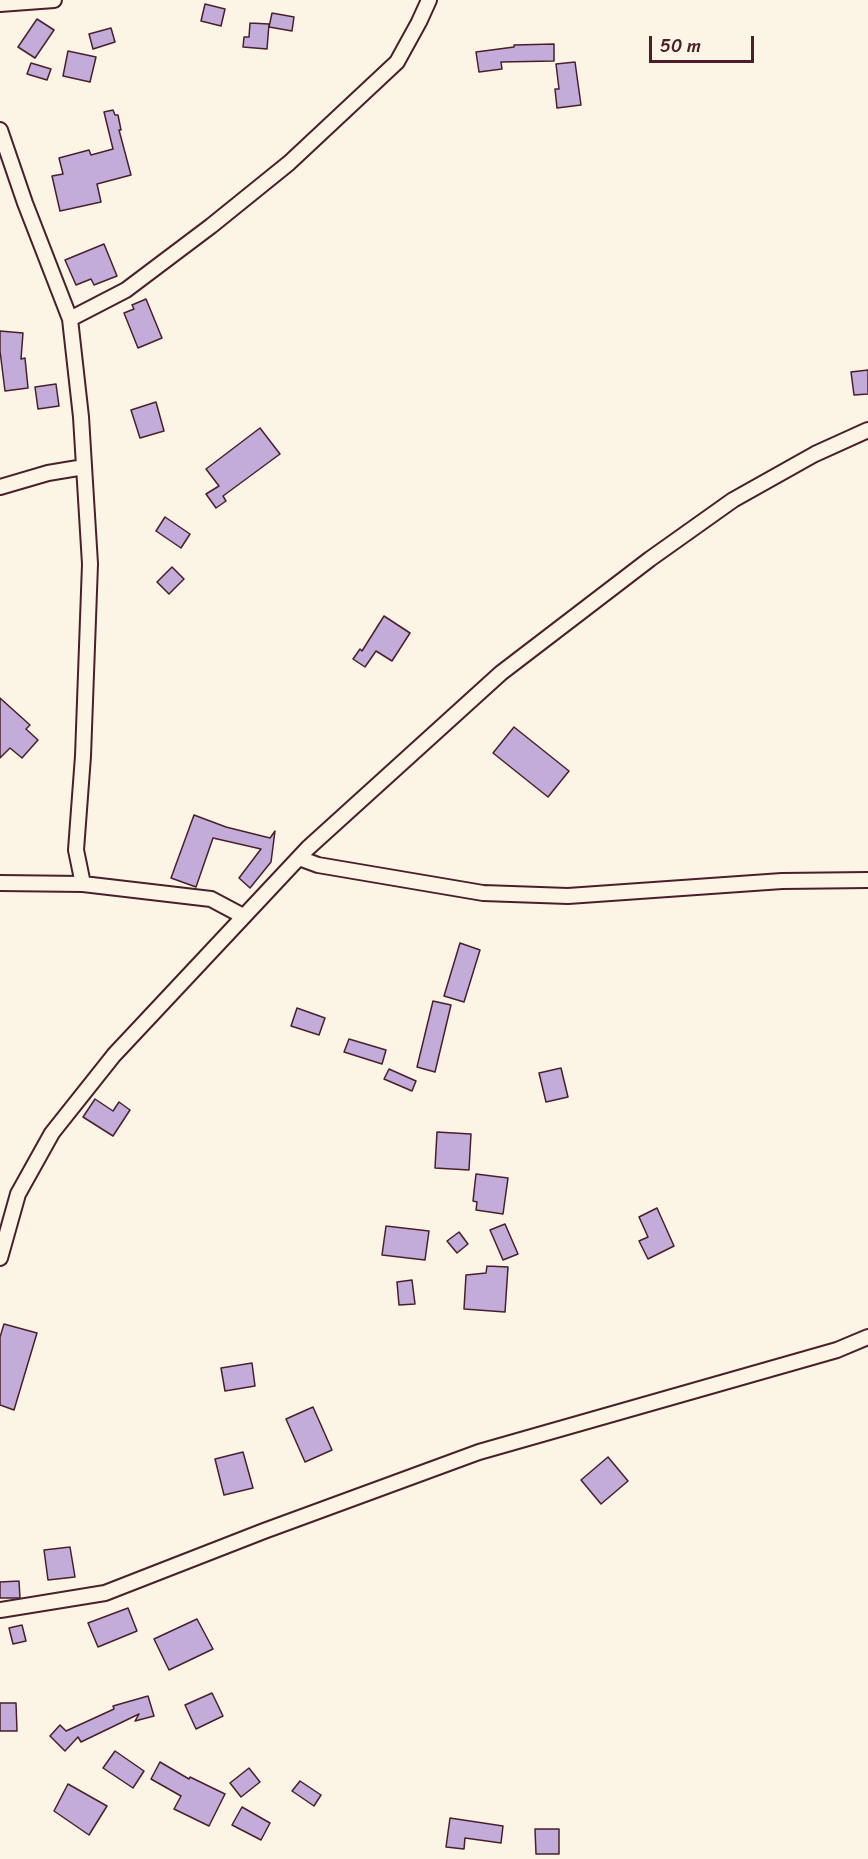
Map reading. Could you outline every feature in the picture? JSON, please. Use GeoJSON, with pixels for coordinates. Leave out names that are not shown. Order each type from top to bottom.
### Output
{"type":"FeatureCollection","features":[{"type":"Feature","properties":{"kind":"street"},"geometry":{"type":"LineString","coordinates":[[0,4],[54,0]]}},
{"type":"Feature","properties":{"kind":"street"},"geometry":{"type":"LineString","coordinates":[[70,319],[126,290],[212,226],[289,163],[397,62],[429,0]]}},
{"type":"Feature","properties":{"kind":"street"},"geometry":{"type":"LineString","coordinates":[[0,130],[25,203],[70,319],[81,417],[90,564],[83,756],[76,850],[83,884]]}},
{"type":"Feature","properties":{"kind":"street"},"geometry":{"type":"LineString","coordinates":[[0,1258],[18,1194],[52,1133],[114,1055],[299,858],[501,674],[650,559],[733,500],[816,454],[868,430]]}},
{"type":"Feature","properties":{"kind":"street"},"geometry":{"type":"LineString","coordinates":[[0,487],[48,473],[84,467]]}},
{"type":"Feature","properties":{"kind":"street"},"geometry":{"type":"LineString","coordinates":[[299,858],[318,866],[483,892],[567,896],[782,881],[868,880]]}},
{"type":"Feature","properties":{"kind":"street"},"geometry":{"type":"LineString","coordinates":[[0,883],[83,884],[211,899],[243,916]]}},
{"type":"Feature","properties":{"kind":"street"},"geometry":{"type":"LineString","coordinates":[[0,1610],[105,1593],[264,1531],[479,1452],[837,1350],[868,1337]]}},
{"type":"Feature","properties":{"kind":"building"},"geometry":{"type":"Polygon","coordinates":[[[205,4],[225,9],[221,26],[201,21],[205,4]]]}},
{"type":"Feature","properties":{"kind":"building"},"geometry":{"type":"Polygon","coordinates":[[[272,13],[294,17],[292,31],[269,27],[272,13]]]}},
{"type":"Feature","properties":{"kind":"building"},"geometry":{"type":"Polygon","coordinates":[[[37,19],[54,30],[35,58],[18,47],[37,19]]]}},
{"type":"Feature","properties":{"kind":"building"},"geometry":{"type":"Polygon","coordinates":[[[250,23],[269,24],[267,49],[243,47],[244,37],[249,37],[250,23]]]}},
{"type":"Feature","properties":{"kind":"building"},"geometry":{"type":"Polygon","coordinates":[[[111,28],[115,42],[93,49],[89,34],[111,28]]]}},
{"type":"Feature","properties":{"kind":"building"},"geometry":{"type":"Polygon","coordinates":[[[554,44],[554,61],[501,62],[502,69],[479,72],[476,52],[514,47],[514,45],[554,44]]]}},
{"type":"Feature","properties":{"kind":"building"},"geometry":{"type":"Polygon","coordinates":[[[68,51],[96,57],[90,82],[63,76],[68,51]]]}},
{"type":"Feature","properties":{"kind":"building"},"geometry":{"type":"Polygon","coordinates":[[[575,62],[581,105],[557,108],[555,89],[559,89],[556,64],[575,62]]]}},
{"type":"Feature","properties":{"kind":"building"},"geometry":{"type":"Polygon","coordinates":[[[31,63],[51,69],[47,80],[27,74],[31,63]]]}},
{"type":"Feature","properties":{"kind":"building"},"geometry":{"type":"Polygon","coordinates":[[[113,110],[115,115],[118,115],[121,130],[119,130],[131,175],[97,184],[101,202],[60,211],[52,176],[63,174],[59,158],[89,150],[91,155],[113,149],[104,112],[113,110]]]}},
{"type":"Feature","properties":{"kind":"building"},"geometry":{"type":"Polygon","coordinates":[[[104,244],[117,276],[94,285],[91,279],[76,285],[65,260],[104,244]]]}},
{"type":"Feature","properties":{"kind":"building"},"geometry":{"type":"Polygon","coordinates":[[[146,299],[162,338],[138,348],[124,313],[134,309],[132,305],[146,299]]]}},
{"type":"Feature","properties":{"kind":"building"},"geometry":{"type":"Polygon","coordinates":[[[0,331],[23,333],[21,359],[25,358],[28,388],[5,391],[0,331]]]}},
{"type":"Feature","properties":{"kind":"building"},"geometry":{"type":"Polygon","coordinates":[[[868,370],[868,394],[854,395],[851,372],[868,370]]]}},
{"type":"Feature","properties":{"kind":"building"},"geometry":{"type":"Polygon","coordinates":[[[56,384],[59,406],[38,409],[35,387],[56,384]]]}},
{"type":"Feature","properties":{"kind":"building"},"geometry":{"type":"Polygon","coordinates":[[[156,402],[164,431],[140,438],[131,410],[156,402]]]}},
{"type":"Feature","properties":{"kind":"building"},"geometry":{"type":"Polygon","coordinates":[[[260,428],[280,454],[223,496],[226,501],[216,508],[206,494],[219,486],[206,469],[260,428]]]}},
{"type":"Feature","properties":{"kind":"building"},"geometry":{"type":"Polygon","coordinates":[[[165,517],[190,534],[181,548],[156,531],[165,517]]]}},
{"type":"Feature","properties":{"kind":"building"},"geometry":{"type":"Polygon","coordinates":[[[172,567],[184,579],[169,594],[157,582],[172,567]]]}},
{"type":"Feature","properties":{"kind":"building"},"geometry":{"type":"Polygon","coordinates":[[[384,616],[410,633],[392,661],[376,651],[365,667],[353,659],[360,649],[362,651],[384,616]]]}},
{"type":"Feature","properties":{"kind":"building"},"geometry":{"type":"Polygon","coordinates":[[[0,698],[30,725],[26,729],[38,740],[22,758],[10,748],[0,758],[0,698]]]}},
{"type":"Feature","properties":{"kind":"building"},"geometry":{"type":"Polygon","coordinates":[[[514,727],[569,771],[548,797],[493,753],[514,727]]]}},
{"type":"Feature","properties":{"kind":"building"},"geometry":{"type":"Polygon","coordinates":[[[194,815],[226,827],[270,838],[275,831],[271,862],[250,888],[239,878],[261,849],[213,838],[196,887],[171,878],[194,815]]]}},
{"type":"Feature","properties":{"kind":"building"},"geometry":{"type":"Polygon","coordinates":[[[460,943],[480,950],[464,1002],[444,996],[460,943]]]}},
{"type":"Feature","properties":{"kind":"building"},"geometry":{"type":"Polygon","coordinates":[[[433,1001],[451,1005],[435,1072],[417,1067],[433,1001]]]}},
{"type":"Feature","properties":{"kind":"building"},"geometry":{"type":"Polygon","coordinates":[[[297,1008],[325,1018],[319,1035],[291,1026],[297,1008]]]}},
{"type":"Feature","properties":{"kind":"building"},"geometry":{"type":"Polygon","coordinates":[[[349,1039],[386,1050],[382,1064],[344,1052],[349,1039]]]}},
{"type":"Feature","properties":{"kind":"building"},"geometry":{"type":"Polygon","coordinates":[[[561,1068],[568,1097],[546,1102],[539,1073],[561,1068]]]}},
{"type":"Feature","properties":{"kind":"building"},"geometry":{"type":"Polygon","coordinates":[[[389,1069],[416,1081],[412,1091],[384,1079],[389,1069]]]}},
{"type":"Feature","properties":{"kind":"building"},"geometry":{"type":"Polygon","coordinates":[[[95,1099],[113,1111],[119,1102],[130,1110],[113,1136],[83,1117],[95,1099]]]}},
{"type":"Feature","properties":{"kind":"building"},"geometry":{"type":"Polygon","coordinates":[[[437,1132],[471,1134],[469,1170],[435,1168],[437,1132]]]}},
{"type":"Feature","properties":{"kind":"building"},"geometry":{"type":"Polygon","coordinates":[[[476,1174],[508,1178],[503,1214],[476,1210],[477,1202],[473,1201],[476,1174]]]}},
{"type":"Feature","properties":{"kind":"building"},"geometry":{"type":"Polygon","coordinates":[[[657,1208],[674,1246],[648,1259],[639,1241],[648,1237],[639,1217],[657,1208]]]}},
{"type":"Feature","properties":{"kind":"building"},"geometry":{"type":"Polygon","coordinates":[[[505,1224],[518,1254],[503,1260],[490,1230],[505,1224]]]}},
{"type":"Feature","properties":{"kind":"building"},"geometry":{"type":"Polygon","coordinates":[[[386,1226],[429,1231],[425,1260],[382,1255],[386,1226]]]}},
{"type":"Feature","properties":{"kind":"building"},"geometry":{"type":"Polygon","coordinates":[[[459,1232],[468,1244],[457,1253],[447,1241],[459,1232]]]}},
{"type":"Feature","properties":{"kind":"building"},"geometry":{"type":"Polygon","coordinates":[[[487,1266],[508,1267],[505,1312],[464,1309],[466,1275],[486,1273],[487,1266]]]}},
{"type":"Feature","properties":{"kind":"building"},"geometry":{"type":"Polygon","coordinates":[[[412,1280],[415,1304],[399,1305],[397,1282],[412,1280]]]}},
{"type":"Feature","properties":{"kind":"building"},"geometry":{"type":"Polygon","coordinates":[[[4,1324],[37,1333],[14,1410],[0,1405],[0,1337],[4,1324]]]}},
{"type":"Feature","properties":{"kind":"building"},"geometry":{"type":"Polygon","coordinates":[[[252,1363],[255,1386],[225,1391],[221,1368],[252,1363]]]}},
{"type":"Feature","properties":{"kind":"building"},"geometry":{"type":"Polygon","coordinates":[[[313,1407],[332,1450],[305,1462],[286,1419],[313,1407]]]}},
{"type":"Feature","properties":{"kind":"building"},"geometry":{"type":"Polygon","coordinates":[[[243,1452],[253,1488],[224,1495],[215,1459],[243,1452]]]}},
{"type":"Feature","properties":{"kind":"building"},"geometry":{"type":"Polygon","coordinates":[[[608,1457],[628,1481],[601,1504],[581,1480],[608,1457]]]}},
{"type":"Feature","properties":{"kind":"building"},"geometry":{"type":"Polygon","coordinates":[[[70,1547],[75,1577],[48,1580],[44,1550],[70,1547]]]}},
{"type":"Feature","properties":{"kind":"building"},"geometry":{"type":"Polygon","coordinates":[[[19,1581],[20,1598],[0,1598],[0,1582],[19,1581]]]}},
{"type":"Feature","properties":{"kind":"building"},"geometry":{"type":"Polygon","coordinates":[[[128,1608],[137,1631],[98,1647],[88,1623],[128,1608]]]}},
{"type":"Feature","properties":{"kind":"building"},"geometry":{"type":"Polygon","coordinates":[[[197,1619],[213,1649],[169,1670],[154,1639],[197,1619]]]}},
{"type":"Feature","properties":{"kind":"building"},"geometry":{"type":"Polygon","coordinates":[[[22,1625],[26,1641],[13,1644],[9,1628],[22,1625]]]}},
{"type":"Feature","properties":{"kind":"building"},"geometry":{"type":"Polygon","coordinates":[[[212,1693],[223,1716],[196,1729],[185,1705],[212,1693]]]}},
{"type":"Feature","properties":{"kind":"building"},"geometry":{"type":"Polygon","coordinates":[[[148,1696],[154,1716],[135,1721],[139,1714],[81,1742],[78,1737],[65,1751],[50,1736],[60,1725],[66,1731],[114,1709],[113,1706],[148,1696]]]}},
{"type":"Feature","properties":{"kind":"building"},"geometry":{"type":"Polygon","coordinates":[[[0,1703],[16,1703],[17,1731],[0,1731],[0,1703]]]}},
{"type":"Feature","properties":{"kind":"building"},"geometry":{"type":"Polygon","coordinates":[[[115,1751],[144,1771],[133,1788],[103,1768],[115,1751]]]}},
{"type":"Feature","properties":{"kind":"building"},"geometry":{"type":"Polygon","coordinates":[[[160,1762],[189,1779],[190,1777],[225,1794],[209,1826],[174,1809],[181,1796],[151,1779],[160,1762]]]}},
{"type":"Feature","properties":{"kind":"building"},"geometry":{"type":"Polygon","coordinates":[[[249,1768],[260,1782],[241,1797],[230,1783],[249,1768]]]}},
{"type":"Feature","properties":{"kind":"building"},"geometry":{"type":"Polygon","coordinates":[[[300,1781],[321,1795],[314,1806],[292,1791],[300,1781]]]}},
{"type":"Feature","properties":{"kind":"building"},"geometry":{"type":"Polygon","coordinates":[[[68,1784],[107,1806],[89,1835],[54,1811],[68,1784]]]}},
{"type":"Feature","properties":{"kind":"building"},"geometry":{"type":"Polygon","coordinates":[[[242,1807],[270,1823],[261,1840],[232,1825],[242,1807]]]}},
{"type":"Feature","properties":{"kind":"building"},"geometry":{"type":"Polygon","coordinates":[[[450,1818],[503,1826],[501,1843],[465,1838],[464,1849],[446,1847],[450,1818]]]}},
{"type":"Feature","properties":{"kind":"building"},"geometry":{"type":"Polygon","coordinates":[[[535,1829],[559,1829],[559,1854],[536,1854],[535,1829]]]}}]}
